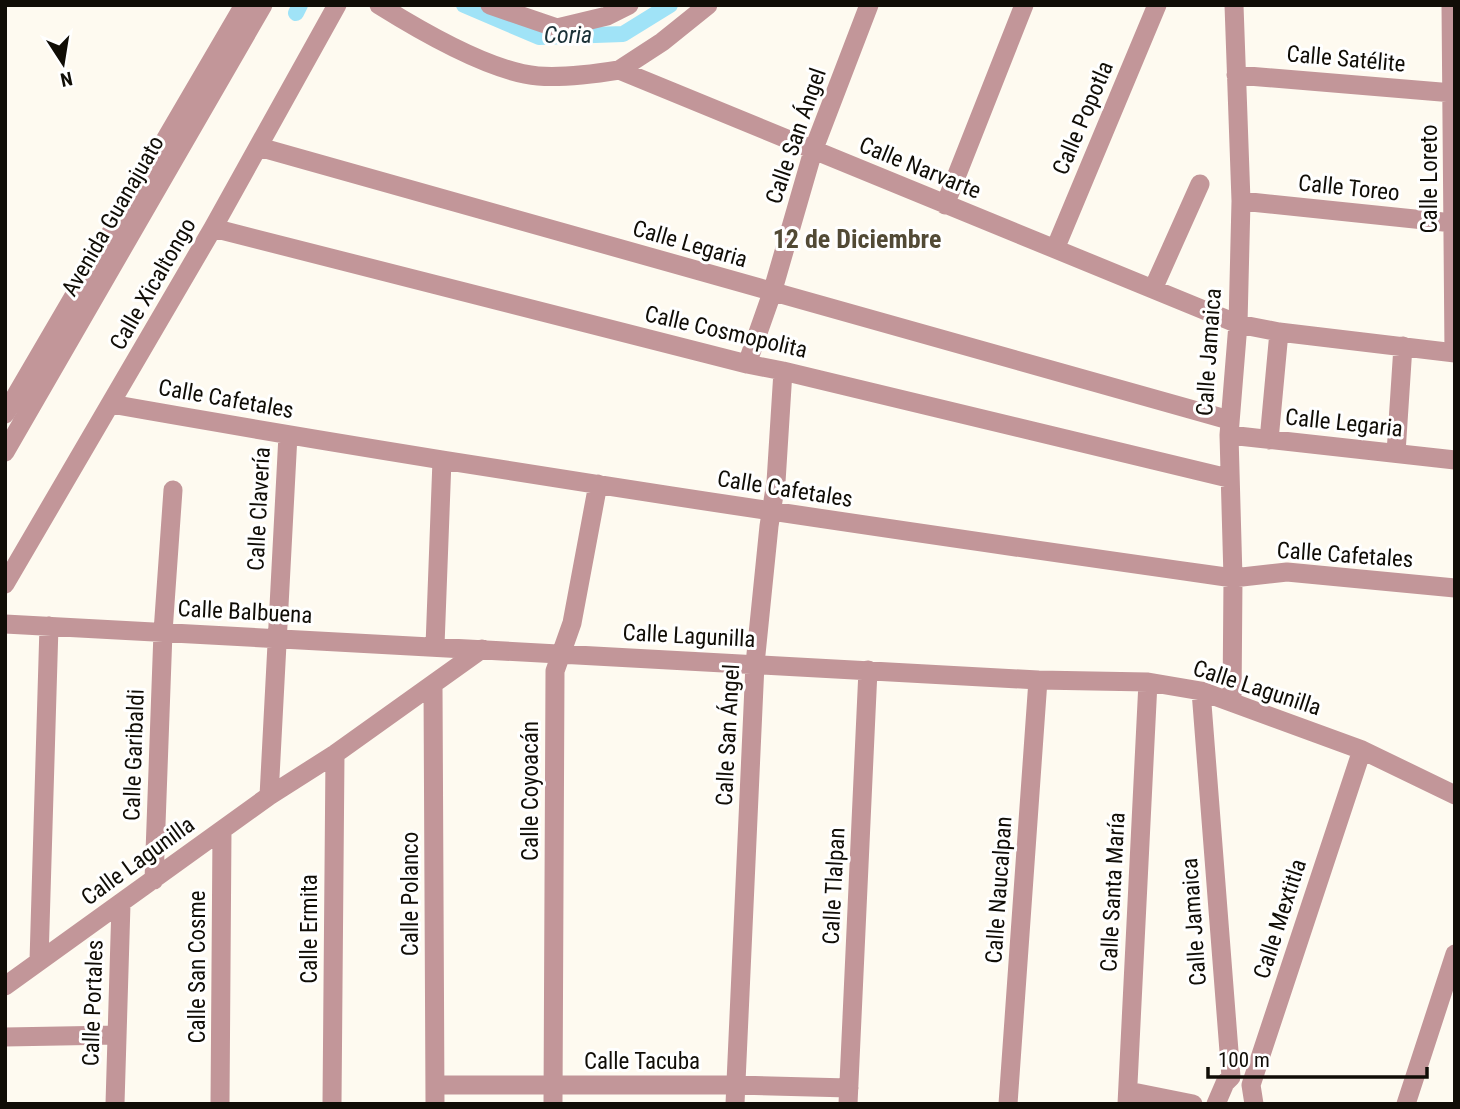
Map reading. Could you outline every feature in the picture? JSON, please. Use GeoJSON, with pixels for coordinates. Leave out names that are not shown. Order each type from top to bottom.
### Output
{"type":"FeatureCollection","features":[{"type":"Feature","properties":{"kind":"street","name":"Avenida Guanajuato"},"geometry":{"type":"LineString","coordinates":[[5,414],[244,5]]}},
{"type":"Feature","properties":{"kind":"street","name":"Avenida Guanajuato"},"geometry":{"type":"LineString","coordinates":[[5,452],[263,5]]}},
{"type":"Feature","properties":{"kind":"street","name":"Calle Xicaltongo"},"geometry":{"type":"LineString","coordinates":[[5,584],[213,228],[337,5]]}},
{"type":"Feature","properties":{"kind":"street","name":"Calle Narvarte"},"geometry":{"type":"LineString","coordinates":[[379,5],[462,50],[513,72],[539,76],[619,70],[1238,324],[1279,332],[1455,353]]}},
{"type":"Feature","properties":{"kind":"street"},"geometry":{"type":"LineString","coordinates":[[494,6],[557,28],[607,16],[629,5]]}},
{"type":"Feature","properties":{"kind":"street"},"geometry":{"type":"LineString","coordinates":[[619,70],[662,42],[708,5]]}},
{"type":"Feature","properties":{"kind":"street","name":"Calle San Ángel"},"geometry":{"type":"LineString","coordinates":[[747,364],[772,293],[813,151],[869,5]]}},
{"type":"Feature","properties":{"kind":"street"},"geometry":{"type":"LineString","coordinates":[[945,205],[1024,5]]}},
{"type":"Feature","properties":{"kind":"street","name":"Calle Popotla"},"geometry":{"type":"LineString","coordinates":[[1055,250],[1157,5]]}},
{"type":"Feature","properties":{"kind":"street","name":"Calle Jamaica"},"geometry":{"type":"LineString","coordinates":[[1231,702],[1233,578],[1228,478],[1229,427],[1238,324],[1241,201],[1234,5]]}},
{"type":"Feature","properties":{"kind":"street","name":"Calle Loreto"},"geometry":{"type":"LineString","coordinates":[[1451,5],[1455,353]]}},
{"type":"Feature","properties":{"kind":"street","name":"Calle Satélite"},"geometry":{"type":"LineString","coordinates":[[1236,75],[1453,93]]}},
{"type":"Feature","properties":{"kind":"street","name":"Calle Legaria"},"geometry":{"type":"LineString","coordinates":[[259,147],[772,293],[1269,440],[1455,460]]}},
{"type":"Feature","properties":{"kind":"street"},"geometry":{"type":"LineString","coordinates":[[1153,289],[1200,184]]}},
{"type":"Feature","properties":{"kind":"street","name":"Calle Toreo"},"geometry":{"type":"LineString","coordinates":[[1241,201],[1453,223]]}},
{"type":"Feature","properties":{"kind":"street","name":"Calle Cosmopolita"},"geometry":{"type":"LineString","coordinates":[[213,228],[747,364],[1228,478]]}},
{"type":"Feature","properties":{"kind":"street"},"geometry":{"type":"LineString","coordinates":[[1269,440],[1279,332]]}},
{"type":"Feature","properties":{"kind":"street"},"geometry":{"type":"LineString","coordinates":[[1396,453],[1403,346]]}},
{"type":"Feature","properties":{"kind":"street","name":"Calle San Ángel"},"geometry":{"type":"LineString","coordinates":[[735,1094],[755,664],[772,513],[783,371]]}},
{"type":"Feature","properties":{"kind":"street","name":"Calle Cafetales"},"geometry":{"type":"LineString","coordinates":[[111,404],[772,513],[1233,578],[1286,572],[1455,588]]}},
{"type":"Feature","properties":{"kind":"street","name":"Calle Clavería"},"geometry":{"type":"LineString","coordinates":[[269,796],[288,435]]}},
{"type":"Feature","properties":{"kind":"street"},"geometry":{"type":"LineString","coordinates":[[435,646],[442,460]]}},
{"type":"Feature","properties":{"kind":"street","name":"Calle Coyoacán"},"geometry":{"type":"LineString","coordinates":[[553,1095],[555,671],[572,623],[598,484]]}},
{"type":"Feature","properties":{"kind":"street","name":"Calle Garibaldi"},"geometry":{"type":"LineString","coordinates":[[154,880],[163,632],[173,490]]}},
{"type":"Feature","properties":{"kind":"street","name":"Calle Balbuena"},"geometry":{"type":"LineString","coordinates":[[5,624],[482,649]]}},
{"type":"Feature","properties":{"kind":"street"},"geometry":{"type":"LineString","coordinates":[[39,961],[49,626]]}},
{"type":"Feature","properties":{"kind":"street","name":"Calle Lagunilla"},"geometry":{"type":"LineString","coordinates":[[5,986],[269,796],[335,754],[482,649],[1038,680],[1148,682],[1201,691],[1231,702],[1362,751],[1455,795]]}},
{"type":"Feature","properties":{"kind":"street","name":"Calle Tlalpan"},"geometry":{"type":"LineString","coordinates":[[849,1096],[869,670]]}},
{"type":"Feature","properties":{"kind":"street","name":"Calle Naucalpan"},"geometry":{"type":"LineString","coordinates":[[1008,1104],[1038,680]]}},
{"type":"Feature","properties":{"kind":"street","name":"Calle Santa María"},"geometry":{"type":"LineString","coordinates":[[1128,1097],[1148,682]]}},
{"type":"Feature","properties":{"kind":"street","name":"Calle Polanco"},"geometry":{"type":"LineString","coordinates":[[433,684],[435,1094]]}},
{"type":"Feature","properties":{"kind":"street","name":"Calle Jamaica"},"geometry":{"type":"LineString","coordinates":[[1201,691],[1231,1077]]}},
{"type":"Feature","properties":{"kind":"street","name":"Calle Mextitla"},"geometry":{"type":"LineString","coordinates":[[1253,1094],[1362,751]]}},
{"type":"Feature","properties":{"kind":"street","name":"Calle Ermita"},"geometry":{"type":"LineString","coordinates":[[332,1104],[335,754]]}},
{"type":"Feature","properties":{"kind":"street","name":"Calle San Cosme"},"geometry":{"type":"LineString","coordinates":[[220,1104],[222,830]]}},
{"type":"Feature","properties":{"kind":"street","name":"Calle Portales"},"geometry":{"type":"LineString","coordinates":[[115,1104],[121,904]]}},
{"type":"Feature","properties":{"kind":"street"},"geometry":{"type":"LineString","coordinates":[[1406,1104],[1455,954]]}},
{"type":"Feature","properties":{"kind":"street"},"geometry":{"type":"LineString","coordinates":[[5,1037],[116,1035]]}},
{"type":"Feature","properties":{"kind":"street"},"geometry":{"type":"LineString","coordinates":[[1216,1104],[1225,1083],[1231,1077],[1245,1076],[1253,1094]]}},
{"type":"Feature","properties":{"kind":"street","name":"Calle Tacuba"},"geometry":{"type":"LineString","coordinates":[[435,1094],[849,1096]]}},
{"type":"Feature","properties":{"kind":"street"},"geometry":{"type":"LineString","coordinates":[[1128,1097],[1193,1104]]}},
{"type":"Feature","properties":{"kind":"waterway"},"geometry":{"type":"LineString","coordinates":[[296,13],[300,5]]}},
{"type":"Feature","properties":{"kind":"waterway","name":"Coria"},"geometry":{"type":"LineString","coordinates":[[464,5],[539,37],[623,34],[670,5]]}},
{"type":"Feature","properties":{"kind":"district","name":"12 de Diciembre"},"geometry":{"type":"Point","coordinates":[857,239]}}]}
